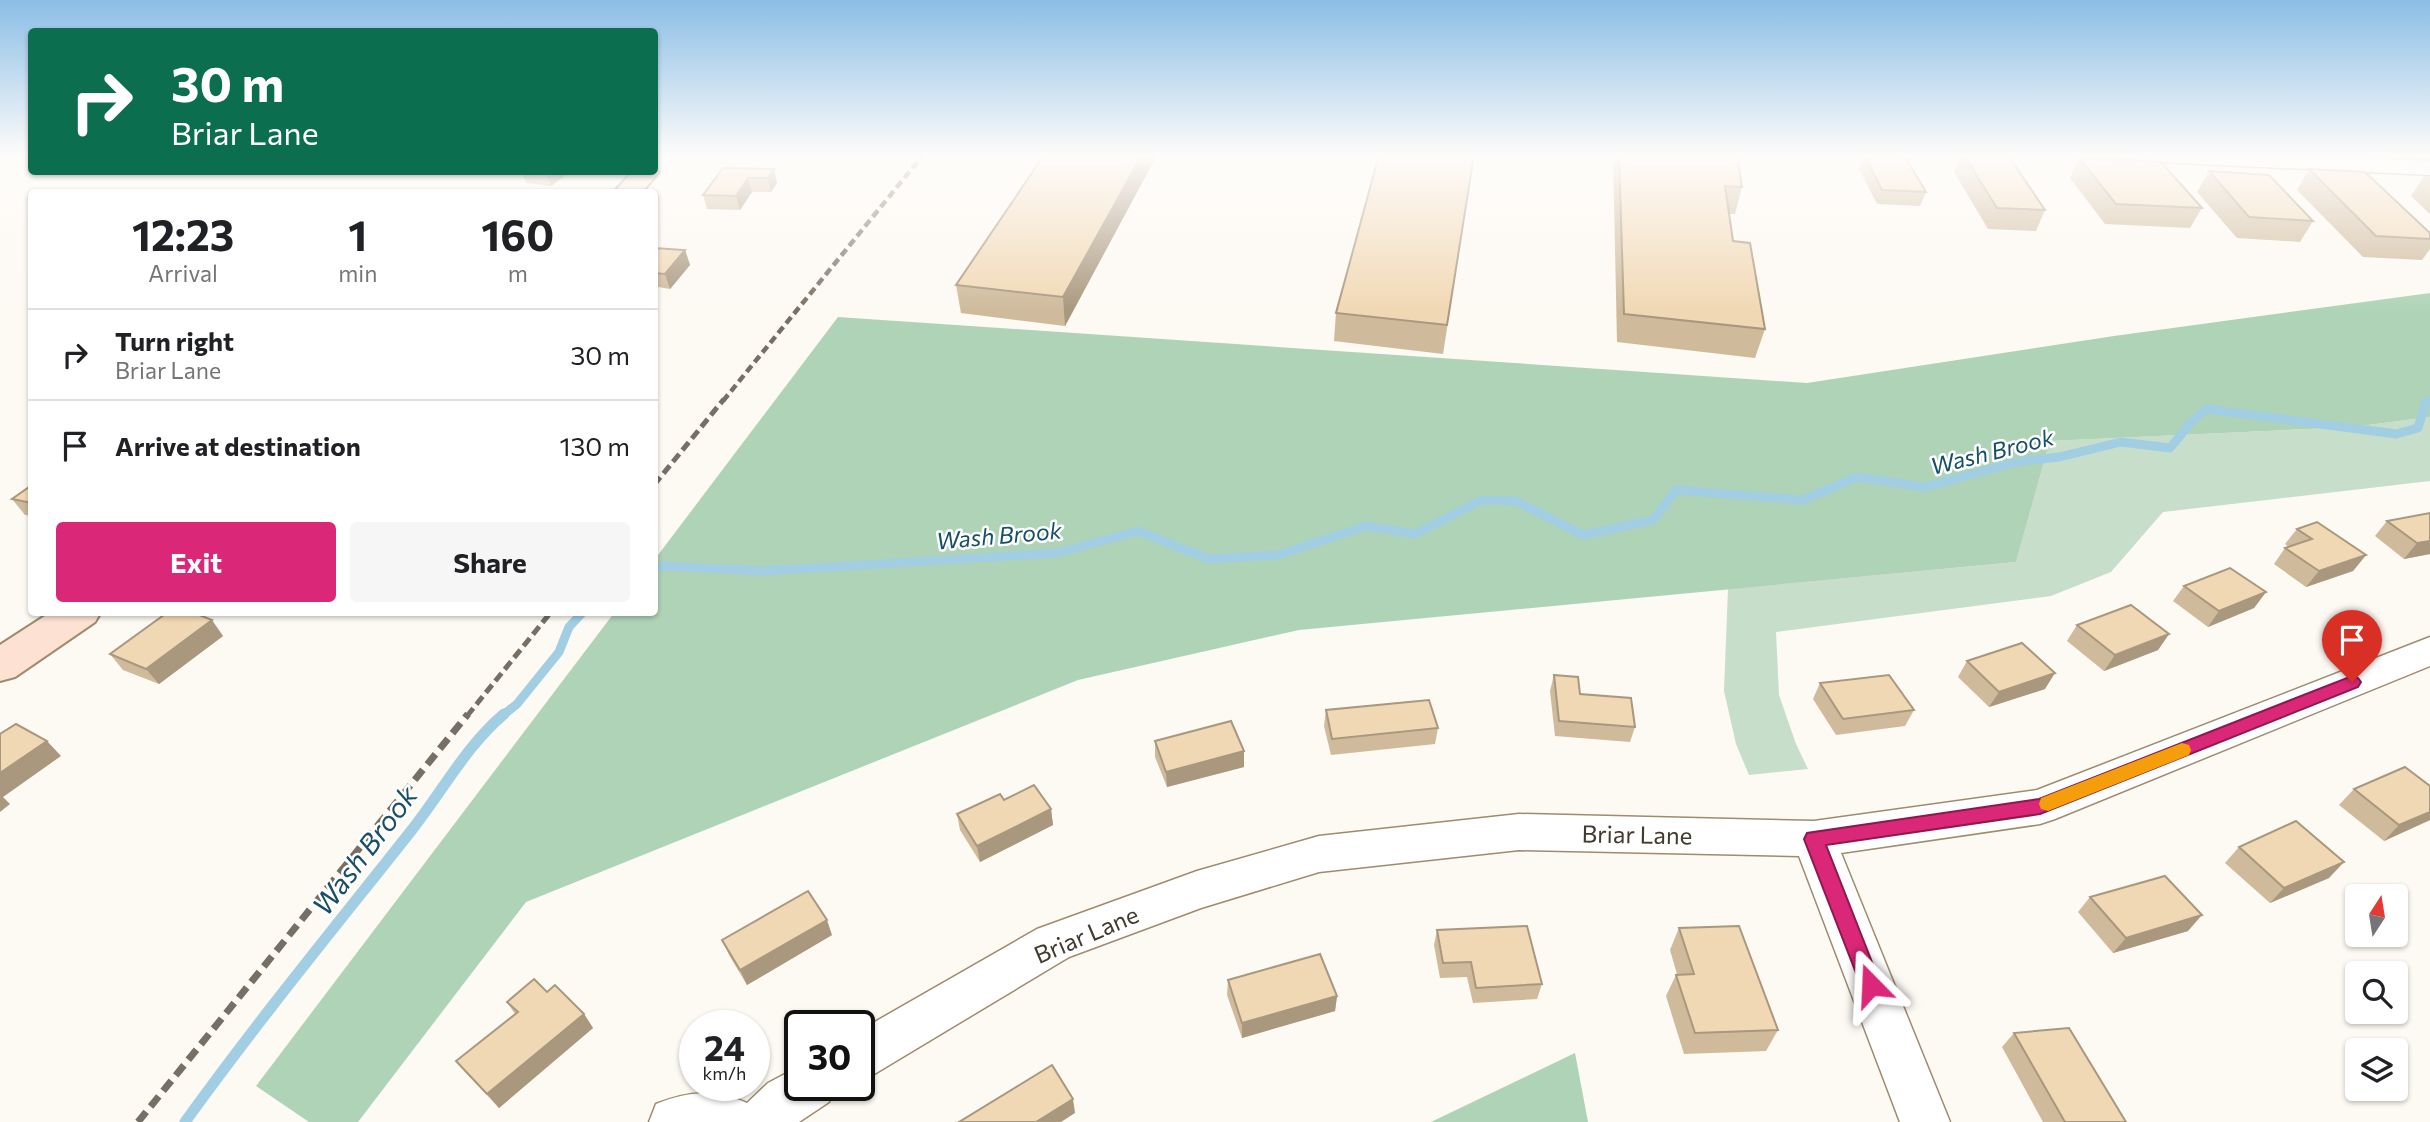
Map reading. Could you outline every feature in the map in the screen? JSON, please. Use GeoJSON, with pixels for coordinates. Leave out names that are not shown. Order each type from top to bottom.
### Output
{"type":"FeatureCollection","features":[{"type":"Feature","properties":{"kind":"main road"},"geometry":{"type":"LineString","coordinates":[[0,666],[75,616]]}},
{"type":"Feature","properties":{"kind":"street","name":"Briar Lane"},"geometry":{"type":"LineString","coordinates":[[875,1048],[1054,943],[1197,890],[1319,854],[1519,832],[1814,839],[2040,807],[2430,651]]}},
{"type":"Feature","properties":{"kind":"street"},"geometry":{"type":"LineString","coordinates":[[1814,839],[1925,1122]]}},
{"type":"Feature","properties":{"kind":"street"},"geometry":{"type":"LineString","coordinates":[[763,1122],[785,1101]]}},
{"type":"Feature","properties":{"kind":"street"},"geometry":{"type":"LineString","coordinates":[[674,1122],[699,1115],[732,1122]]}},
{"type":"Feature","properties":{"kind":"green space"},"geometry":{"type":"Polygon","coordinates":[[[2430,293],[2430,417],[2353,427],[2050,441],[2016,562],[1299,630],[1078,680],[526,902],[358,1122],[309,1122],[256,1086],[612,616],[658,616],[658,555],[838,317],[1807,383],[2114,336],[2430,293]]]}},
{"type":"Feature","properties":{"kind":"green space"},"geometry":{"type":"Polygon","coordinates":[[[2430,417],[2430,481],[2163,512],[2111,572],[2051,596],[1776,632],[1779,695],[1808,769],[1749,775],[1736,744],[1724,691],[1728,589],[2016,562],[2050,441],[2353,427],[2430,417]]]}},
{"type":"Feature","properties":{"kind":"green space"},"geometry":{"type":"Polygon","coordinates":[[[1575,1053],[1588,1122],[1431,1122],[1575,1053]]]}},
{"type":"Feature","properties":{"kind":"building"},"geometry":{"type":"Polygon","coordinates":[[[1009,207],[1113,207],[1063,297],[956,285],[1009,207]]]}},
{"type":"Feature","properties":{"kind":"building"},"geometry":{"type":"Polygon","coordinates":[[[1365,207],[1466,207],[1447,325],[1336,313],[1365,207]]]}},
{"type":"Feature","properties":{"kind":"building"},"geometry":{"type":"Polygon","coordinates":[[[1621,207],[1728,207],[1733,241],[1750,243],[1765,329],[1624,314],[1621,207]]]}},
{"type":"Feature","properties":{"kind":"building"},"geometry":{"type":"Polygon","coordinates":[[[2043,207],[2045,210],[1997,208],[2043,207]]]}},
{"type":"Feature","properties":{"kind":"building"},"geometry":{"type":"Polygon","coordinates":[[[2241,207],[2300,207],[2313,221],[2249,217],[2241,207]]]}},
{"type":"Feature","properties":{"kind":"building"},"geometry":{"type":"Polygon","coordinates":[[[2347,207],[2403,207],[2430,233],[2430,239],[2376,236],[2347,207]]]}},
{"type":"Feature","properties":{"kind":"building"},"geometry":{"type":"Polygon","coordinates":[[[658,248],[685,250],[665,274],[658,273],[658,248]]]}},
{"type":"Feature","properties":{"kind":"building"},"geometry":{"type":"Polygon","coordinates":[[[28,488],[28,502],[12,499],[28,488]]]}},
{"type":"Feature","properties":{"kind":"building"},"geometry":{"type":"Polygon","coordinates":[[[2430,513],[2430,541],[2417,543],[2387,521],[2430,513]]]}},
{"type":"Feature","properties":{"kind":"building"},"geometry":{"type":"Polygon","coordinates":[[[2317,522],[2366,555],[2319,571],[2285,548],[2312,539],[2297,529],[2317,522]]]}},
{"type":"Feature","properties":{"kind":"building"},"geometry":{"type":"Polygon","coordinates":[[[2230,568],[2266,592],[2219,611],[2184,586],[2230,568]]]}},
{"type":"Feature","properties":{"kind":"building"},"geometry":{"type":"Polygon","coordinates":[[[2131,605],[2169,634],[2115,655],[2077,625],[2131,605]]]}},
{"type":"Feature","properties":{"kind":"building"},"geometry":{"type":"Polygon","coordinates":[[[162,616],[202,616],[212,620],[146,669],[110,654],[162,616]]]}},
{"type":"Feature","properties":{"kind":"building"},"geometry":{"type":"Polygon","coordinates":[[[2022,643],[2055,673],[1999,692],[1967,661],[2022,643]]]}},
{"type":"Feature","properties":{"kind":"building"},"geometry":{"type":"Polygon","coordinates":[[[1554,675],[1578,677],[1580,694],[1631,698],[1635,727],[1559,721],[1554,675]]]}},
{"type":"Feature","properties":{"kind":"building"},"geometry":{"type":"Polygon","coordinates":[[[1889,675],[1914,710],[1843,719],[1820,683],[1889,675]]]}},
{"type":"Feature","properties":{"kind":"building"},"geometry":{"type":"Polygon","coordinates":[[[1429,700],[1438,728],[1332,739],[1326,710],[1429,700]]]}},
{"type":"Feature","properties":{"kind":"building"},"geometry":{"type":"Polygon","coordinates":[[[1231,721],[1244,751],[1166,772],[1155,741],[1231,721]]]}},
{"type":"Feature","properties":{"kind":"building"},"geometry":{"type":"Polygon","coordinates":[[[16,724],[47,741],[0,773],[0,734],[16,724]]]}},
{"type":"Feature","properties":{"kind":"building"},"geometry":{"type":"Polygon","coordinates":[[[2405,767],[2430,786],[2430,812],[2399,825],[2354,789],[2405,767]]]}},
{"type":"Feature","properties":{"kind":"building"},"geometry":{"type":"Polygon","coordinates":[[[1034,785],[1051,809],[977,846],[957,814],[1000,794],[1004,800],[1034,785]]]}},
{"type":"Feature","properties":{"kind":"building"},"geometry":{"type":"Polygon","coordinates":[[[2296,821],[2344,862],[2284,888],[2239,847],[2296,821]]]}},
{"type":"Feature","properties":{"kind":"building"},"geometry":{"type":"Polygon","coordinates":[[[2165,876],[2202,915],[2126,938],[2090,897],[2165,876]]]}},
{"type":"Feature","properties":{"kind":"building"},"geometry":{"type":"Polygon","coordinates":[[[808,891],[827,920],[740,970],[722,940],[808,891]]]}},
{"type":"Feature","properties":{"kind":"building"},"geometry":{"type":"Polygon","coordinates":[[[1527,926],[1542,984],[1476,988],[1471,962],[1443,963],[1437,930],[1527,926]]]}},
{"type":"Feature","properties":{"kind":"building"},"geometry":{"type":"Polygon","coordinates":[[[1739,926],[1778,1030],[1695,1033],[1676,975],[1694,974],[1679,928],[1739,926]]]}},
{"type":"Feature","properties":{"kind":"building"},"geometry":{"type":"Polygon","coordinates":[[[1320,954],[1337,996],[1242,1023],[1228,980],[1320,954]]]}},
{"type":"Feature","properties":{"kind":"building"},"geometry":{"type":"Polygon","coordinates":[[[534,979],[547,992],[555,985],[584,1014],[487,1094],[456,1061],[518,1012],[507,1002],[534,979]]]}},
{"type":"Feature","properties":{"kind":"building"},"geometry":{"type":"Polygon","coordinates":[[[2069,1028],[2126,1122],[2065,1122],[2014,1033],[2069,1028]]]}},
{"type":"Feature","properties":{"kind":"building"},"geometry":{"type":"Polygon","coordinates":[[[1052,1065],[1073,1099],[1036,1122],[959,1122],[1052,1065]]]}},
{"type":"Feature","properties":{"kind":"waterway","name":"Wash Brook"},"geometry":{"type":"LineString","coordinates":[[658,567],[764,571],[1057,553],[1138,531],[1209,559],[1278,555],[1366,526],[1415,534],[1482,500],[1516,501],[1583,535],[1653,520],[1676,490],[1803,500],[1857,477],[1925,487],[2017,462],[2059,457],[2121,442],[2170,448],[2193,420],[2207,409],[2396,434],[2418,428],[2426,402],[2430,401]]}},
{"type":"Feature","properties":{"kind":"waterway","name":"Wash Brook"},"geometry":{"type":"LineString","coordinates":[[502,716],[517,704],[559,652],[569,627],[579,616]]}},
{"type":"Feature","properties":{"kind":"waterway","name":"Wash Brook"},"geometry":{"type":"LineString","coordinates":[[185,1122],[268,1011],[411,831],[466,755],[504,714]]}},
{"type":"Feature","properties":{"kind":"railway"},"geometry":{"type":"LineString","coordinates":[[723,401],[880,207]]}},
{"type":"Feature","properties":{"kind":"railway"},"geometry":{"type":"LineString","coordinates":[[658,480],[724,399]]}},
{"type":"Feature","properties":{"kind":"railway"},"geometry":{"type":"LineString","coordinates":[[467,716],[548,616]]}},
{"type":"Feature","properties":{"kind":"railway"},"geometry":{"type":"LineString","coordinates":[[138,1122],[468,714]]}},
{"type":"Feature","properties":{"kind":"slow traffic"},"geometry":{"type":"LineString","coordinates":[[2048,804],[2182,750]]}},
{"type":"Feature","properties":{"kind":"route"},"geometry":{"type":"LineString","coordinates":[[1871,985],[1814,839],[2040,807],[2352,682]]}}]}
